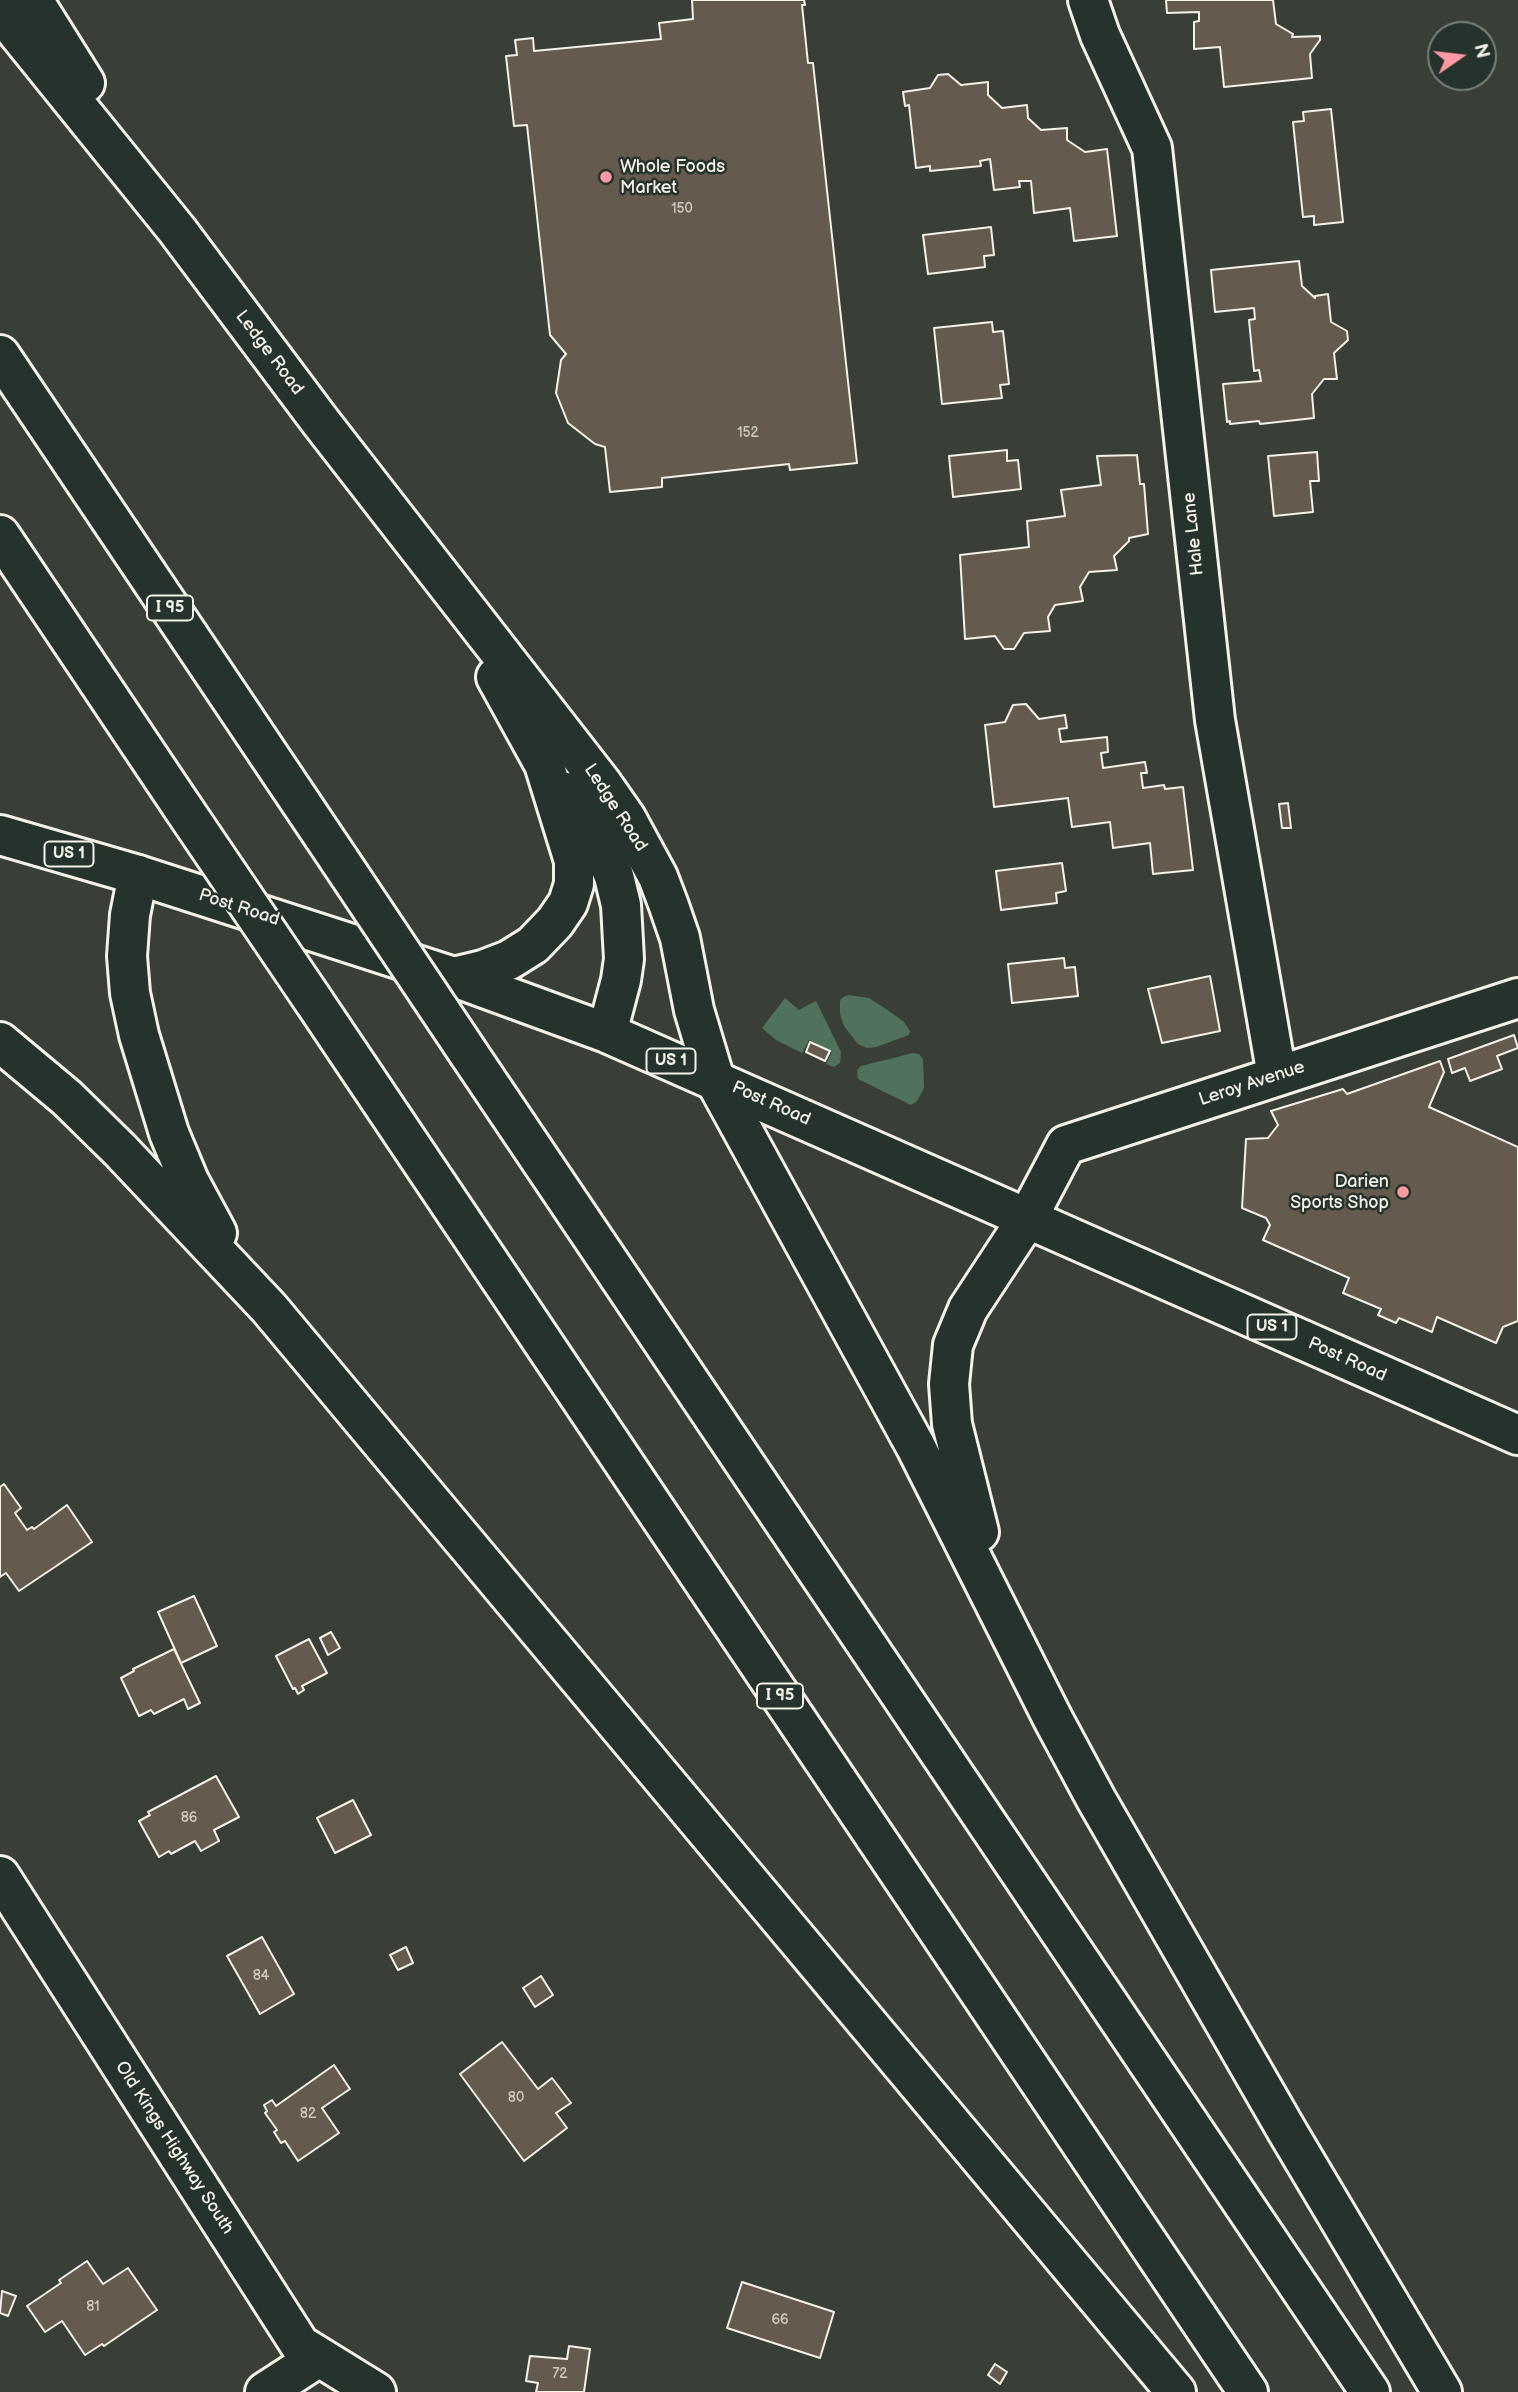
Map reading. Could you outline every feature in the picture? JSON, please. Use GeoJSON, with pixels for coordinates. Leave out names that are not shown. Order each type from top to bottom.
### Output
{"type":"FeatureCollection","features":[{"type":"Feature","properties":{"kind":"main road","name":"Ledge Road"},"geometry":{"type":"LineString","coordinates":[[33,0],[177,230]]}},
{"type":"Feature","properties":{"kind":"main road","name":"Hale Lane"},"geometry":{"type":"LineString","coordinates":[[1088,0],[1100,35],[1152,148],[1215,720],[1277,1076]]}},
{"type":"Feature","properties":{"kind":"main road","name":"Ledge Road"},"geometry":{"type":"LineString","coordinates":[[0,11],[177,230],[320,421],[603,785],[642,846],[658,877],[680,938],[694,1010],[715,1080],[922,1459],[1053,1719]]}},
{"type":"Feature","properties":{"kind":"main road","name":"I 95"},"geometry":{"type":"LineString","coordinates":[[0,355],[1370,2392]]}},
{"type":"Feature","properties":{"kind":"main road","name":"I 95"},"geometry":{"type":"LineString","coordinates":[[0,535],[1248,2392]]}},
{"type":"Feature","properties":{"kind":"main road","name":"Ledge Road"},"geometry":{"type":"LineString","coordinates":[[440,574],[544,764],[569,795],[592,831],[614,876],[621,905],[624,959],[607,1033]]}},
{"type":"Feature","properties":{"kind":"main road","name":"Ledge Road"},"geometry":{"type":"LineString","coordinates":[[454,977],[509,960],[533,945],[555,922],[568,903],[574,884],[574,861],[544,764]]}},
{"type":"Feature","properties":{"kind":"main road","name":"Post Road"},"geometry":{"type":"LineString","coordinates":[[0,835],[138,875],[454,977],[607,1033],[1518,1435]]}},
{"type":"Feature","properties":{"kind":"main road"},"geometry":{"type":"LineString","coordinates":[[138,875],[130,915],[127,956],[139,1035],[153,1086],[189,1181],[226,1246],[269,1308]]}},
{"type":"Feature","properties":{"kind":"main road","name":"Leroy Avenue"},"geometry":{"type":"LineString","coordinates":[[1053,1719],[1013,1624],[976,1524],[952,1424],[949,1384],[953,1345],[968,1309],[1027,1219],[1066,1145],[1518,998]]}},
{"type":"Feature","properties":{"kind":"main road"},"geometry":{"type":"LineString","coordinates":[[0,1042],[67,1098],[120,1150],[269,1308],[1176,2392]]}},
{"type":"Feature","properties":{"kind":"main road"},"geometry":{"type":"LineString","coordinates":[[1053,1719],[1273,2108],[1442,2392]]}},
{"type":"Feature","properties":{"kind":"main road","name":"Old Kings Highway South"},"geometry":{"type":"LineString","coordinates":[[0,1876],[300,2345],[376,2392]]}},
{"type":"Feature","properties":{"kind":"main road"},"geometry":{"type":"LineString","coordinates":[[265,2392],[319,2357]]}},
{"type":"Feature","properties":{"kind":"green space"},"geometry":{"type":"Polygon","coordinates":[[[849,995],[869,998],[889,1011],[904,1022],[910,1031],[909,1035],[876,1047],[867,1048],[858,1044],[844,1026],[840,1014],[840,1001],[849,995]]]}},
{"type":"Feature","properties":{"kind":"green space"},"geometry":{"type":"Polygon","coordinates":[[[785,998],[799,1010],[816,1001],[841,1052],[840,1063],[834,1067],[826,1064],[832,1052],[809,1040],[802,1053],[776,1040],[762,1028],[785,998]]]}},
{"type":"Feature","properties":{"kind":"green space"},"geometry":{"type":"Polygon","coordinates":[[[913,1053],[919,1054],[923,1059],[924,1088],[917,1101],[911,1105],[858,1079],[857,1070],[861,1066],[913,1053]]]}},
{"type":"Feature","properties":{"kind":"building"},"geometry":{"type":"Polygon","coordinates":[[[692,0],[804,0],[805,5],[802,5],[808,63],[813,63],[857,463],[790,470],[789,464],[662,478],[662,487],[610,492],[605,447],[595,444],[568,423],[556,393],[561,360],[566,354],[550,335],[527,125],[514,126],[506,56],[517,55],[515,40],[533,38],[534,51],[661,39],[659,23],[693,19],[692,0]]]}},
{"type":"Feature","properties":{"kind":"building"},"geometry":{"type":"Polygon","coordinates":[[[1166,0],[1273,0],[1276,24],[1293,34],[1292,37],[1320,36],[1310,54],[1312,78],[1224,87],[1220,47],[1194,49],[1194,22],[1199,21],[1199,12],[1167,13],[1166,0]]]}},
{"type":"Feature","properties":{"kind":"building"},"geometry":{"type":"Polygon","coordinates":[[[948,74],[961,85],[988,82],[988,95],[1002,108],[1027,105],[1028,118],[1041,130],[1067,128],[1067,140],[1085,152],[1107,149],[1117,236],[1074,241],[1070,208],[1034,213],[1031,181],[1019,181],[1020,187],[994,190],[990,159],[980,161],[981,166],[930,171],[930,166],[916,168],[909,105],[905,106],[903,92],[930,88],[938,75],[948,74]]]}},
{"type":"Feature","properties":{"kind":"building"},"geometry":{"type":"Polygon","coordinates":[[[1331,109],[1343,222],[1314,225],[1314,216],[1303,217],[1293,122],[1304,121],[1303,112],[1331,109]]]}},
{"type":"Feature","properties":{"kind":"building"},"geometry":{"type":"Polygon","coordinates":[[[991,227],[994,255],[984,256],[985,267],[928,274],[923,235],[991,227]]]}},
{"type":"Feature","properties":{"kind":"building"},"geometry":{"type":"Polygon","coordinates":[[[1299,261],[1302,286],[1315,298],[1328,294],[1331,322],[1347,331],[1348,340],[1334,353],[1337,379],[1324,379],[1312,394],[1314,418],[1260,424],[1259,421],[1230,424],[1230,421],[1227,422],[1223,384],[1261,381],[1259,370],[1254,371],[1249,320],[1255,319],[1254,308],[1215,312],[1211,270],[1299,261]]]}},
{"type":"Feature","properties":{"kind":"building"},"geometry":{"type":"Polygon","coordinates":[[[992,322],[993,332],[1003,331],[1009,384],[1000,385],[1002,398],[942,404],[934,328],[992,322]]]}},
{"type":"Feature","properties":{"kind":"building"},"geometry":{"type":"Polygon","coordinates":[[[1007,450],[1007,461],[1018,460],[1021,489],[953,497],[949,456],[1007,450]]]}},
{"type":"Feature","properties":{"kind":"building"},"geometry":{"type":"Polygon","coordinates":[[[1317,452],[1319,481],[1310,481],[1313,512],[1274,516],[1268,456],[1317,452]]]}},
{"type":"Feature","properties":{"kind":"building"},"geometry":{"type":"Polygon","coordinates":[[[1137,455],[1140,484],[1144,484],[1148,534],[1129,538],[1114,556],[1117,570],[1089,572],[1080,587],[1083,601],[1055,605],[1048,617],[1050,631],[1024,633],[1014,649],[1004,649],[995,636],[965,639],[960,555],[1029,547],[1027,521],[1065,516],[1061,490],[1101,485],[1097,456],[1137,455]]]}},
{"type":"Feature","properties":{"kind":"building"},"geometry":{"type":"Polygon","coordinates":[[[1026,704],[1039,719],[1065,715],[1067,728],[1059,729],[1061,742],[1107,737],[1108,752],[1101,753],[1103,768],[1145,762],[1147,773],[1141,773],[1143,788],[1164,785],[1165,789],[1183,787],[1193,870],[1153,874],[1150,843],[1113,848],[1110,822],[1072,827],[1068,798],[994,807],[985,725],[1005,722],[1013,705],[1026,704]]]}},
{"type":"Feature","properties":{"kind":"building"},"geometry":{"type":"Polygon","coordinates":[[[1288,803],[1291,828],[1282,828],[1279,804],[1288,803]]]}},
{"type":"Feature","properties":{"kind":"building"},"geometry":{"type":"Polygon","coordinates":[[[1062,863],[1066,891],[1056,893],[1057,903],[1001,910],[996,871],[1062,863]]]}},
{"type":"Feature","properties":{"kind":"building"},"geometry":{"type":"Polygon","coordinates":[[[1064,958],[1065,968],[1075,967],[1078,996],[1012,1003],[1008,964],[1064,958]]]}},
{"type":"Feature","properties":{"kind":"building"},"geometry":{"type":"Polygon","coordinates":[[[1210,976],[1220,1031],[1162,1043],[1148,989],[1210,976]]]}},
{"type":"Feature","properties":{"kind":"building"},"geometry":{"type":"Polygon","coordinates":[[[1514,1035],[1518,1048],[1497,1056],[1502,1069],[1470,1081],[1465,1068],[1452,1073],[1448,1059],[1514,1035]]]}},
{"type":"Feature","properties":{"kind":"building"},"geometry":{"type":"Polygon","coordinates":[[[810,1042],[830,1051],[825,1061],[806,1052],[810,1042]]]}},
{"type":"Feature","properties":{"kind":"building"},"geometry":{"type":"Polygon","coordinates":[[[1440,1061],[1444,1072],[1429,1107],[1518,1147],[1518,1321],[1503,1327],[1496,1343],[1437,1317],[1432,1332],[1399,1318],[1396,1323],[1378,1315],[1381,1309],[1343,1293],[1349,1278],[1263,1240],[1270,1225],[1266,1218],[1242,1208],[1246,1139],[1268,1138],[1278,1125],[1271,1111],[1343,1089],[1347,1094],[1440,1061]]]}},
{"type":"Feature","properties":{"kind":"building"},"geometry":{"type":"Polygon","coordinates":[[[4,1484],[21,1508],[15,1513],[27,1530],[32,1527],[34,1529],[67,1505],[92,1542],[19,1591],[6,1573],[0,1577],[0,1487],[4,1484]]]}},
{"type":"Feature","properties":{"kind":"building"},"geometry":{"type":"Polygon","coordinates":[[[194,1596],[217,1646],[181,1663],[158,1612],[194,1596]]]}},
{"type":"Feature","properties":{"kind":"building"},"geometry":{"type":"Polygon","coordinates":[[[331,1632],[340,1648],[328,1655],[320,1638],[331,1632]]]}},
{"type":"Feature","properties":{"kind":"building"},"geometry":{"type":"Polygon","coordinates":[[[309,1639],[327,1673],[302,1686],[304,1690],[298,1694],[276,1656],[309,1639]]]}},
{"type":"Feature","properties":{"kind":"building"},"geometry":{"type":"Polygon","coordinates":[[[174,1649],[200,1703],[188,1709],[184,1699],[154,1714],[151,1710],[139,1716],[121,1678],[134,1671],[133,1669],[174,1649]]]}},
{"type":"Feature","properties":{"kind":"building"},"geometry":{"type":"Polygon","coordinates":[[[216,1776],[239,1817],[214,1830],[219,1841],[201,1851],[195,1841],[171,1854],[169,1851],[159,1857],[139,1821],[150,1815],[148,1812],[216,1776]]]}},
{"type":"Feature","properties":{"kind":"building"},"geometry":{"type":"Polygon","coordinates":[[[353,1800],[371,1835],[335,1853],[317,1818],[353,1800]]]}},
{"type":"Feature","properties":{"kind":"building"},"geometry":{"type":"Polygon","coordinates":[[[262,1937],[294,1994],[260,2014],[227,1956],[262,1937]]]}},
{"type":"Feature","properties":{"kind":"building"},"geometry":{"type":"Polygon","coordinates":[[[406,1947],[413,1963],[398,1970],[390,1955],[406,1947]]]}},
{"type":"Feature","properties":{"kind":"building"},"geometry":{"type":"Polygon","coordinates":[[[541,1976],[553,1995],[535,2007],[523,1988],[541,1976]]]}},
{"type":"Feature","properties":{"kind":"building"},"geometry":{"type":"Polygon","coordinates":[[[502,2042],[538,2089],[552,2078],[571,2103],[556,2113],[567,2128],[524,2161],[460,2074],[502,2042]]]}},
{"type":"Feature","properties":{"kind":"building"},"geometry":{"type":"Polygon","coordinates":[[[334,2065],[350,2089],[322,2108],[339,2133],[298,2161],[285,2141],[281,2143],[274,2132],[277,2130],[265,2113],[267,2111],[264,2105],[272,2100],[276,2106],[334,2065]]]}},
{"type":"Feature","properties":{"kind":"building"},"geometry":{"type":"Polygon","coordinates":[[[87,2261],[103,2284],[128,2268],[157,2310],[104,2346],[102,2344],[85,2355],[62,2321],[45,2332],[27,2306],[87,2261]]]}},
{"type":"Feature","properties":{"kind":"building"},"geometry":{"type":"Polygon","coordinates":[[[742,2282],[834,2312],[820,2358],[727,2328],[742,2282]]]}},
{"type":"Feature","properties":{"kind":"building"},"geometry":{"type":"Polygon","coordinates":[[[2,2291],[16,2296],[8,2316],[0,2313],[2,2291]]]}},
{"type":"Feature","properties":{"kind":"building"},"geometry":{"type":"Polygon","coordinates":[[[569,2346],[590,2349],[584,2392],[536,2392],[538,2383],[526,2381],[530,2356],[567,2359],[569,2346]]]}},
{"type":"Feature","properties":{"kind":"building"},"geometry":{"type":"Polygon","coordinates":[[[995,2364],[1007,2372],[1000,2384],[988,2375],[995,2364]]]}},
{"type":"Feature","properties":{"kind":"place","name":"Whole Foods Market"},"geometry":{"type":"Point","coordinates":[606,177]}},
{"type":"Feature","properties":{"kind":"place","name":"Darien Sports Shop"},"geometry":{"type":"Point","coordinates":[1403,1192]}}]}
